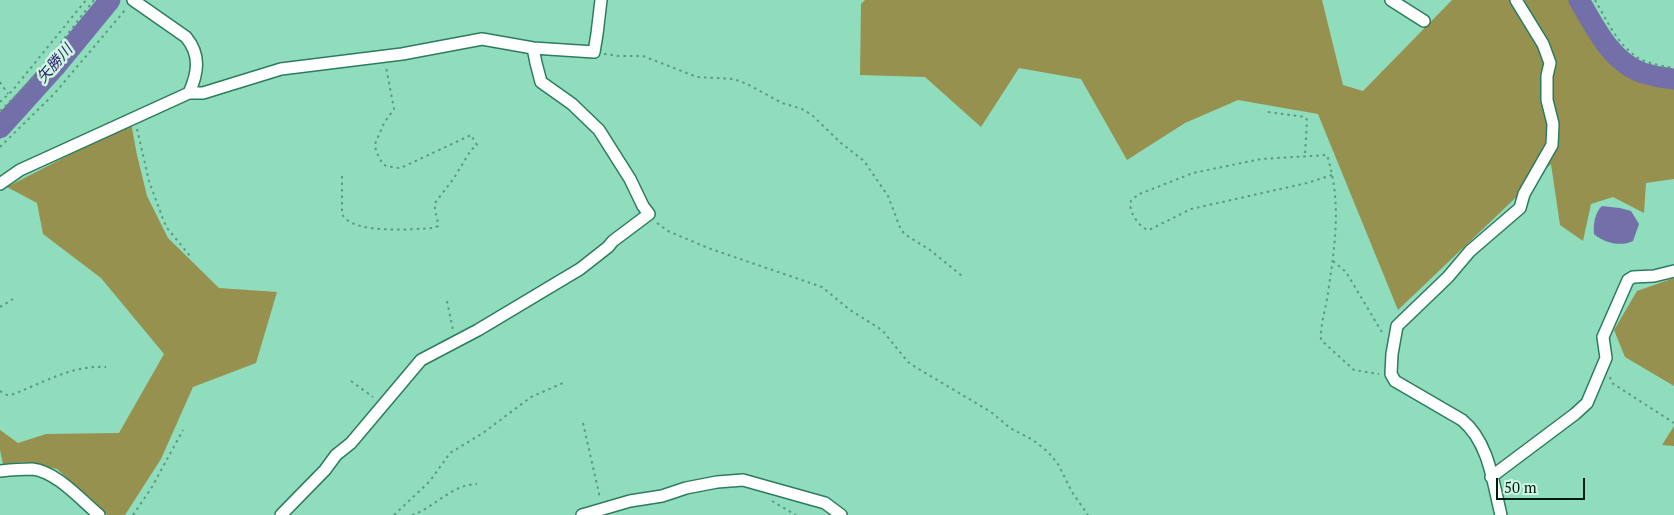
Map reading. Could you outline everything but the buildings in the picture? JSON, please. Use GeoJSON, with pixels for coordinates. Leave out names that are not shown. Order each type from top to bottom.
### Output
{"type":"FeatureCollection","features":[{"type":"Feature","properties":{"kind":"street"},"geometry":{"type":"LineString","coordinates":[[133,0],[186,37],[193,45],[197,72],[188,93]]}},
{"type":"Feature","properties":{"kind":"street"},"geometry":{"type":"LineString","coordinates":[[0,184],[20,170],[188,93],[203,93],[281,70],[482,39],[533,48],[594,52],[598,34],[601,0]]}},
{"type":"Feature","properties":{"kind":"street"},"geometry":{"type":"LineString","coordinates":[[1391,0],[1424,21]]}},
{"type":"Feature","properties":{"kind":"street"},"geometry":{"type":"LineString","coordinates":[[1501,515],[1479,440],[1470,427],[1462,420],[1395,381],[1392,377],[1392,354],[1397,326],[1448,278],[1470,252],[1520,208],[1524,194],[1552,146],[1553,124],[1547,100],[1547,76],[1550,63],[1544,44],[1516,0]]}},
{"type":"Feature","properties":{"kind":"street"},"geometry":{"type":"LineString","coordinates":[[281,515],[325,470],[336,455],[351,443],[421,360],[580,269],[649,214],[630,179],[599,130],[572,104],[541,82],[533,48]]}},
{"type":"Feature","properties":{"kind":"street"},"geometry":{"type":"LineString","coordinates":[[1491,477],[1587,403],[1606,356],[1603,336],[1628,280],[1633,277],[1654,276],[1674,271]]}},
{"type":"Feature","properties":{"kind":"street"},"geometry":{"type":"LineString","coordinates":[[0,471],[32,469],[45,472],[55,478],[99,515]]}},
{"type":"Feature","properties":{"kind":"street"},"geometry":{"type":"LineString","coordinates":[[582,515],[630,501],[662,496],[686,488],[717,482],[743,480],[825,503],[841,515]]}},
{"type":"Feature","properties":{"kind":"path"},"geometry":{"type":"LineString","coordinates":[[0,102],[86,0]]}},
{"type":"Feature","properties":{"kind":"path"},"geometry":{"type":"LineString","coordinates":[[0,111],[47,60],[94,0]]}},
{"type":"Feature","properties":{"kind":"path"},"geometry":{"type":"LineString","coordinates":[[0,147],[54,94],[133,0]]}},
{"type":"Feature","properties":{"kind":"path"},"geometry":{"type":"LineString","coordinates":[[1595,0],[1618,39],[1626,48],[1640,59],[1674,68]]}},
{"type":"Feature","properties":{"kind":"path"},"geometry":{"type":"LineString","coordinates":[[594,52],[619,56],[644,56],[697,77],[734,79],[782,103],[802,109],[812,115],[841,143],[864,161],[888,196],[901,230],[962,276]]}},
{"type":"Feature","properties":{"kind":"path"},"geometry":{"type":"LineString","coordinates":[[342,176],[342,214],[348,221],[371,229],[382,230],[434,228],[438,226],[438,223],[435,218],[434,203],[454,178],[471,150],[477,145],[470,135],[405,166],[392,168],[382,163],[375,144],[384,123],[394,108],[386,64],[380,56]]}},
{"type":"Feature","properties":{"kind":"path"},"geometry":{"type":"LineString","coordinates":[[0,82],[8,94]]}},
{"type":"Feature","properties":{"kind":"path"},"geometry":{"type":"LineString","coordinates":[[1268,112],[1305,117],[1307,120],[1305,156]]}},
{"type":"Feature","properties":{"kind":"path"},"geometry":{"type":"LineString","coordinates":[[135,117],[140,148],[149,181],[163,219],[190,256]]}},
{"type":"Feature","properties":{"kind":"path"},"geometry":{"type":"LineString","coordinates":[[1332,175],[1307,183],[1191,209],[1149,230],[1140,226],[1130,205],[1137,196],[1193,174],[1261,159],[1327,154],[1332,175],[1337,212],[1337,235],[1321,340],[1354,370],[1392,377]]}},
{"type":"Feature","properties":{"kind":"path"},"geometry":{"type":"LineString","coordinates":[[649,214],[658,224],[678,236],[822,287],[850,310],[882,330],[913,365],[991,412],[1010,428],[1033,440],[1048,452],[1058,464],[1072,492],[1088,515]]}},
{"type":"Feature","properties":{"kind":"path"},"geometry":{"type":"LineString","coordinates":[[1333,261],[1346,272],[1384,336]]}},
{"type":"Feature","properties":{"kind":"path"},"geometry":{"type":"LineString","coordinates":[[0,307],[13,299]]}},
{"type":"Feature","properties":{"kind":"path"},"geometry":{"type":"LineString","coordinates":[[447,301],[455,342]]}},
{"type":"Feature","properties":{"kind":"path"},"geometry":{"type":"LineString","coordinates":[[1606,356],[1612,383],[1674,423]]}},
{"type":"Feature","properties":{"kind":"path"},"geometry":{"type":"LineString","coordinates":[[0,391],[7,395],[14,394],[72,371],[91,366],[106,367]]}},
{"type":"Feature","properties":{"kind":"path"},"geometry":{"type":"LineString","coordinates":[[351,381],[384,404]]}},
{"type":"Feature","properties":{"kind":"path"},"geometry":{"type":"LineString","coordinates":[[394,515],[430,482],[450,453],[531,397],[563,383]]}},
{"type":"Feature","properties":{"kind":"path"},"geometry":{"type":"LineString","coordinates":[[583,422],[602,509]]}},
{"type":"Feature","properties":{"kind":"path"},"geometry":{"type":"LineString","coordinates":[[133,515],[152,487],[183,430]]}},
{"type":"Feature","properties":{"kind":"path"},"geometry":{"type":"LineString","coordinates":[[412,515],[457,488],[476,484]]}},
{"type":"Feature","properties":{"kind":"path"},"geometry":{"type":"LineString","coordinates":[[769,499],[796,515]]}},
{"type":"Feature","properties":{"kind":"shaded area"},"geometry":{"type":"Polygon","coordinates":[[[865,0],[1322,0],[1343,85],[1363,91],[1452,0],[1579,0],[1631,77],[1674,87],[1674,179],[1646,183],[1644,213],[1613,197],[1591,204],[1583,241],[1560,225],[1551,164],[1398,310],[1318,114],[1238,100],[1185,123],[1127,160],[1081,79],[1019,68],[981,127],[925,77],[860,75],[861,4],[865,0]]]}},
{"type":"Feature","properties":{"kind":"shaded area"},"geometry":{"type":"Polygon","coordinates":[[[131,123],[147,196],[168,238],[219,288],[277,292],[256,363],[193,387],[161,459],[125,515],[107,515],[57,469],[25,462],[3,464],[0,450],[0,430],[18,443],[46,434],[119,433],[164,354],[101,278],[43,234],[37,203],[7,187],[131,123]]]}},
{"type":"Feature","properties":{"kind":"shaded area"},"geometry":{"type":"Polygon","coordinates":[[[1602,206],[1631,211],[1639,224],[1633,241],[1618,244],[1603,240],[1594,234],[1595,219],[1602,206]]]}},
{"type":"Feature","properties":{"kind":"shaded area"},"geometry":{"type":"Polygon","coordinates":[[[1674,278],[1674,386],[1625,357],[1614,330],[1637,291],[1674,278]]]}},
{"type":"Feature","properties":{"kind":"shaded area"},"geometry":{"type":"Polygon","coordinates":[[[1674,426],[1674,446],[1662,445],[1674,426]]]}},
{"type":"Feature","properties":{"kind":"waterway","name":"矢勝川"},"geometry":{"type":"LineString","coordinates":[[0,128],[55,67],[110,0]]}},
{"type":"Feature","properties":{"kind":"waterway","name":"矢勝川"},"geometry":{"type":"LineString","coordinates":[[1579,0],[1605,42],[1622,61],[1643,73],[1674,79]]}}]}
